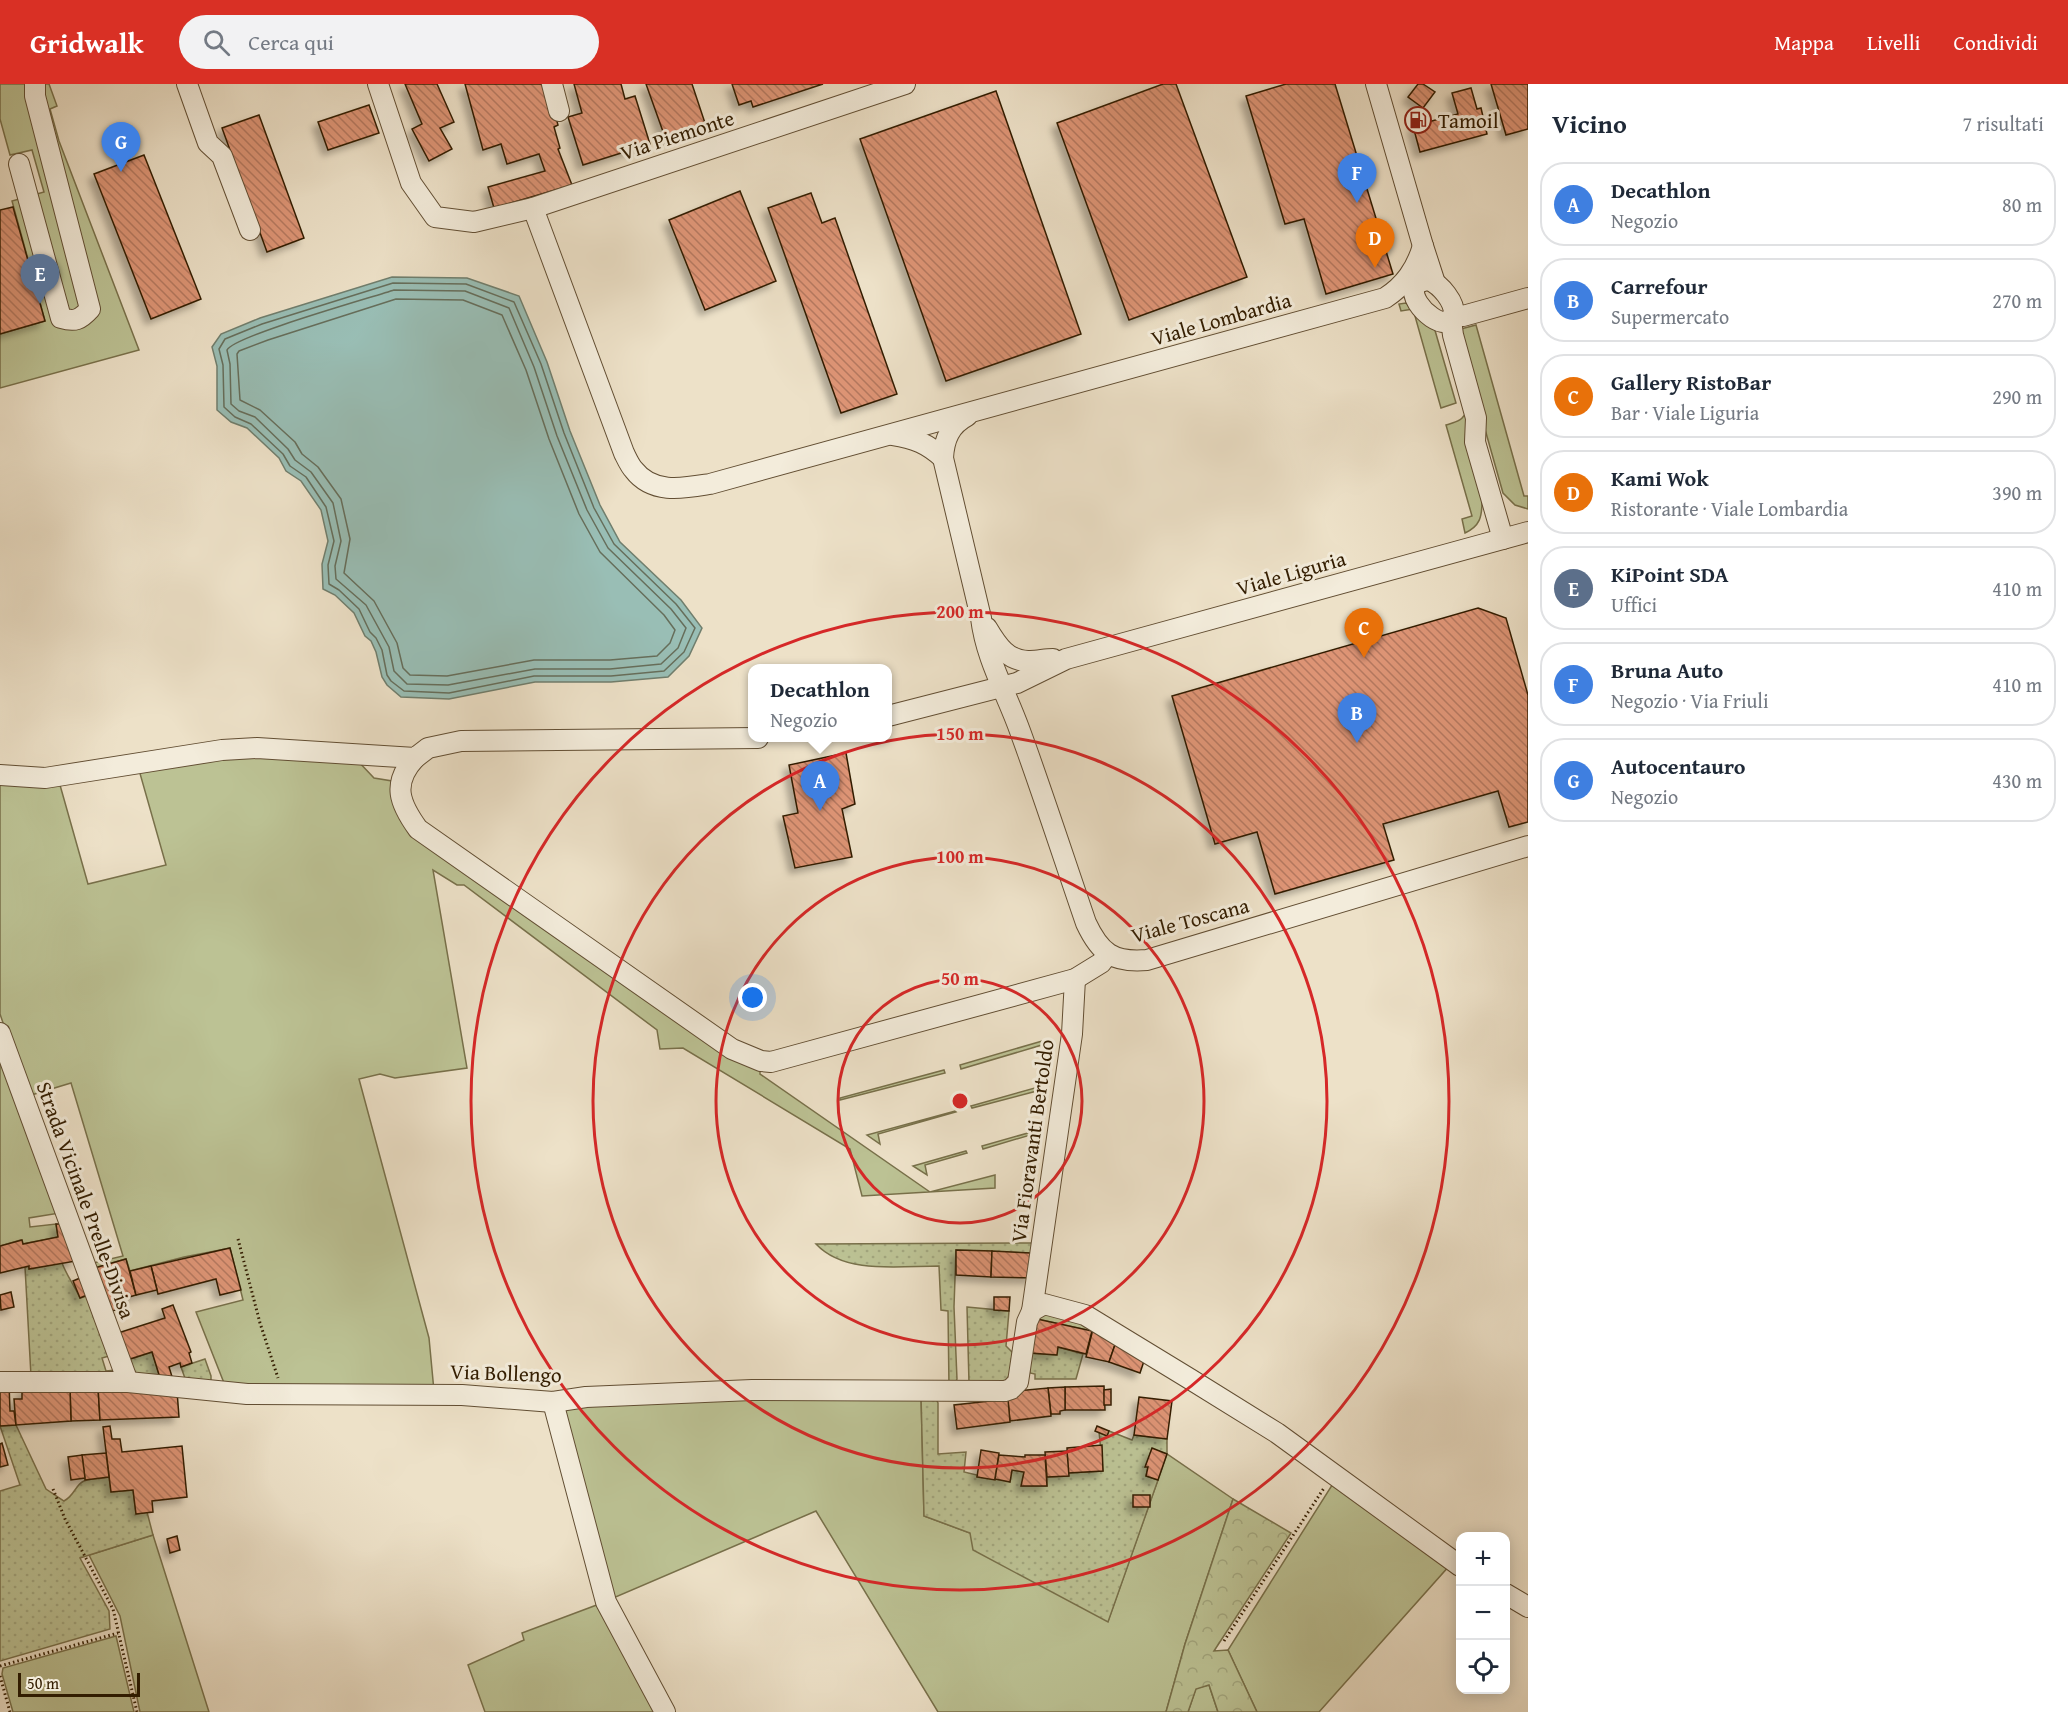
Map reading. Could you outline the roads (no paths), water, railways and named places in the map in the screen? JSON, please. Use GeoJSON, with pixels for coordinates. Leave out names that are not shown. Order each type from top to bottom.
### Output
{"type":"FeatureCollection","features":[{"type":"Feature","properties":{"kind":"street"},"geometry":{"type":"LineString","coordinates":[[19,164],[61,318],[72,321],[80,319],[90,309],[35,96],[35,84]]}},
{"type":"Feature","properties":{"kind":"street"},"geometry":{"type":"LineString","coordinates":[[187,84],[208,143],[222,156],[250,230]]}},
{"type":"Feature","properties":{"kind":"street","name":"Via Piemonte"},"geometry":{"type":"LineString","coordinates":[[378,84],[411,183],[435,217],[474,222],[533,208],[904,84]]}},
{"type":"Feature","properties":{"kind":"street"},"geometry":{"type":"LineString","coordinates":[[552,84],[559,111]]}},
{"type":"Feature","properties":{"kind":"street"},"geometry":{"type":"LineString","coordinates":[[1376,84],[1423,246],[1418,285],[1413,292],[1414,299],[1435,320],[1443,323],[1452,317],[1528,298]]}},
{"type":"Feature","properties":{"kind":"street","name":"Viale Lombardia"},"geometry":{"type":"LineString","coordinates":[[533,208],[624,453],[634,472],[652,484],[674,490],[710,484],[1385,298],[1418,285],[1418,261],[1423,246]]}},
{"type":"Feature","properties":{"kind":"street"},"geometry":{"type":"LineString","coordinates":[[1418,285],[1452,304],[1453,335],[1476,418],[1475,442],[1503,539]]}},
{"type":"Feature","properties":{"kind":"street"},"geometry":{"type":"LineString","coordinates":[[943,458],[947,434],[957,421],[972,413]]}},
{"type":"Feature","properties":{"kind":"street"},"geometry":{"type":"LineString","coordinates":[[888,435],[910,437],[930,446],[943,458]]}},
{"type":"Feature","properties":{"kind":"street","name":"Viale Toscana"},"geometry":{"type":"LineString","coordinates":[[943,458],[988,654],[1020,729],[1086,923],[1094,939],[1107,955],[1128,962],[1147,960],[1528,846]]}},
{"type":"Feature","properties":{"kind":"street","name":"Viale Liguria"},"geometry":{"type":"LineString","coordinates":[[1066,659],[1528,532]]}},
{"type":"Feature","properties":{"kind":"street"},"geometry":{"type":"LineString","coordinates":[[981,618],[1004,652],[1014,658],[1032,661],[1066,659]]}},
{"type":"Feature","properties":{"kind":"street"},"geometry":{"type":"LineString","coordinates":[[892,715],[1017,683],[1066,659]]}},
{"type":"Feature","properties":{"kind":"street"},"geometry":{"type":"LineString","coordinates":[[748,738],[461,741],[428,748],[415,758],[404,773],[400,796],[407,814],[418,830],[732,1049],[761,1061],[771,1062],[1075,979],[1101,963],[1107,955]]}},
{"type":"Feature","properties":{"kind":"street"},"geometry":{"type":"LineString","coordinates":[[0,775],[45,778],[222,750],[257,748],[415,758]]}},
{"type":"Feature","properties":{"kind":"street","name":"Via Fioravanti Bertoldo"},"geometry":{"type":"LineString","coordinates":[[1030,1316],[1072,1034],[1075,979]]}},
{"type":"Feature","properties":{"kind":"street","name":"Strada Vicinale Prelle-Divisa"},"geometry":{"type":"LineString","coordinates":[[0,1034],[128,1382]]}},
{"type":"Feature","properties":{"kind":"street"},"geometry":{"type":"LineString","coordinates":[[1030,1316],[1044,1304],[1085,1315],[1277,1433],[1456,1562]]}},
{"type":"Feature","properties":{"kind":"street","name":"Via Bollengo"},"geometry":{"type":"LineString","coordinates":[[0,1382],[128,1382],[247,1394],[462,1395],[553,1402],[586,1397],[752,1390],[1005,1391],[1018,1382],[1030,1316]]}},
{"type":"Feature","properties":{"kind":"street"},"geometry":{"type":"LineString","coordinates":[[553,1402],[606,1602],[665,1712]]}},
{"type":"Feature","properties":{"kind":"street"},"geometry":{"type":"LineString","coordinates":[[1510,1596],[1528,1607]]}},
{"type":"Feature","properties":{"kind":"water"},"geometry":{"type":"Polygon","coordinates":[[[392,277],[467,278],[519,296],[547,362],[570,431],[600,505],[620,542],[681,600],[702,628],[689,656],[668,677],[611,682],[535,682],[449,699],[401,697],[387,685],[382,677],[371,641],[365,636],[354,613],[335,595],[323,589],[322,564],[328,541],[321,510],[301,481],[286,471],[279,458],[247,428],[231,422],[217,410],[217,366],[212,347],[221,334],[260,318],[392,277]]]}},
{"type":"Feature","properties":{"kind":"place","name":"Tamoil"},"geometry":{"type":"Point","coordinates":[1418,120]}},
{"type":"Feature","properties":{"kind":"place","name":"Autocentauro"},"geometry":{"type":"Point","coordinates":[121,172]}},
{"type":"Feature","properties":{"kind":"place","name":"Bruna Auto"},"geometry":{"type":"Point","coordinates":[1357,203]}},
{"type":"Feature","properties":{"kind":"place","name":"Kami Wok"},"geometry":{"type":"Point","coordinates":[1375,268]}},
{"type":"Feature","properties":{"kind":"place","name":"KiPoint SDA"},"geometry":{"type":"Point","coordinates":[40,304]}},
{"type":"Feature","properties":{"kind":"place","name":"Gallery RistoBar"},"geometry":{"type":"Point","coordinates":[1364,658]}},
{"type":"Feature","properties":{"kind":"place","name":"Carrefour"},"geometry":{"type":"Point","coordinates":[1357,743]}},
{"type":"Feature","properties":{"kind":"place","name":"Decathlon"},"geometry":{"type":"Point","coordinates":[820,811]}}]}
